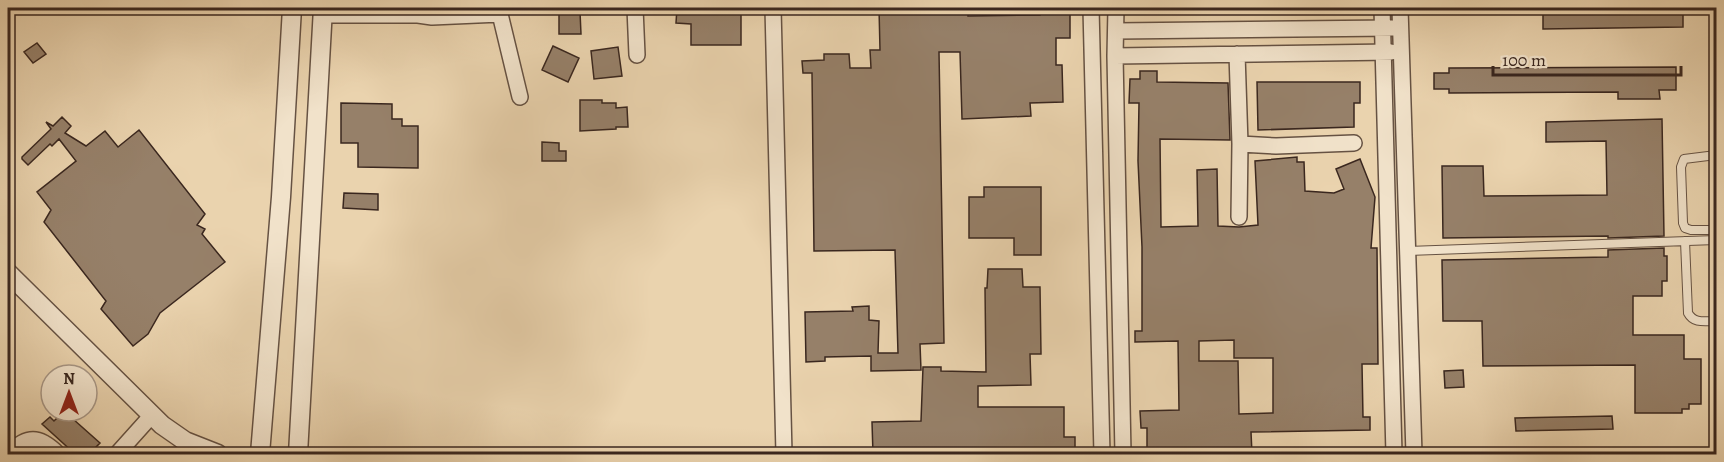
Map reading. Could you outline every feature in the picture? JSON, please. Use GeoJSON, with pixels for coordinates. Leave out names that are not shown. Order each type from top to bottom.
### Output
{"type":"FeatureCollection","features":[{"type":"Feature","properties":{"kind":"street"},"geometry":{"type":"LineString","coordinates":[[260,454],[281,197],[292,8]]}},
{"type":"Feature","properties":{"kind":"street"},"geometry":{"type":"LineString","coordinates":[[635,8],[637,55]]}},
{"type":"Feature","properties":{"kind":"street"},"geometry":{"type":"LineString","coordinates":[[773,8],[784,454]]}},
{"type":"Feature","properties":{"kind":"street"},"geometry":{"type":"LineString","coordinates":[[1091,8],[1102,454]]}},
{"type":"Feature","properties":{"kind":"street"},"geometry":{"type":"LineString","coordinates":[[1116,8],[1123,454]]}},
{"type":"Feature","properties":{"kind":"street"},"geometry":{"type":"LineString","coordinates":[[1382,8],[1394,454]]}},
{"type":"Feature","properties":{"kind":"street"},"geometry":{"type":"LineString","coordinates":[[1400,8],[1414,454]]}},
{"type":"Feature","properties":{"kind":"street"},"geometry":{"type":"LineString","coordinates":[[298,454],[323,11],[417,11],[432,17],[500,11],[520,97]]}},
{"type":"Feature","properties":{"kind":"street"},"geometry":{"type":"LineString","coordinates":[[1117,31],[1401,27]]}},
{"type":"Feature","properties":{"kind":"street"},"geometry":{"type":"LineString","coordinates":[[1115,56],[1401,52]]}},
{"type":"Feature","properties":{"kind":"street"},"geometry":{"type":"LineString","coordinates":[[1237,54],[1240,144],[1239,217]]}},
{"type":"Feature","properties":{"kind":"street"},"geometry":{"type":"LineString","coordinates":[[1240,144],[1276,146],[1354,143]]}},
{"type":"Feature","properties":{"kind":"street"},"geometry":{"type":"LineString","coordinates":[[8,273],[162,425],[185,441],[218,454]]}},
{"type":"Feature","properties":{"kind":"street"},"geometry":{"type":"LineString","coordinates":[[117,454],[152,415]]}},
{"type":"Feature","properties":{"kind":"street"},"geometry":{"type":"LineString","coordinates":[[8,454],[18,443],[34,438],[47,443],[58,454]]}},
{"type":"Feature","properties":{"kind":"lane"},"geometry":{"type":"LineString","coordinates":[[1716,155],[1684,159],[1681,167],[1685,228],[1716,230]]}},
{"type":"Feature","properties":{"kind":"lane"},"geometry":{"type":"LineString","coordinates":[[1408,251],[1716,240]]}},
{"type":"Feature","properties":{"kind":"lane"},"geometry":{"type":"LineString","coordinates":[[1685,241],[1688,312],[1691,318],[1699,321],[1716,321]]}},
{"type":"Feature","properties":{"kind":"building"},"geometry":{"type":"Polygon","coordinates":[[[677,8],[741,8],[741,45],[691,45],[691,24],[676,23],[677,8]]]}},
{"type":"Feature","properties":{"kind":"building"},"geometry":{"type":"Polygon","coordinates":[[[879,8],[968,8],[968,16],[1040,15],[1040,8],[1070,8],[1070,38],[1056,38],[1056,65],[1062,65],[1063,102],[1030,103],[1031,116],[962,119],[960,52],[939,52],[944,343],[920,344],[921,370],[871,371],[871,356],[825,357],[825,361],[806,362],[805,312],[853,311],[852,307],[869,306],[869,320],[879,321],[878,353],[898,353],[895,250],[814,251],[812,73],[803,73],[802,61],[824,60],[824,54],[849,54],[850,68],[871,68],[870,50],[880,50],[879,8]]]}},
{"type":"Feature","properties":{"kind":"building"},"geometry":{"type":"Polygon","coordinates":[[[1543,8],[1683,8],[1683,27],[1543,29],[1543,8]]]}},
{"type":"Feature","properties":{"kind":"building"},"geometry":{"type":"Polygon","coordinates":[[[559,12],[580,12],[581,34],[559,34],[559,12]]]}},
{"type":"Feature","properties":{"kind":"building"},"geometry":{"type":"Polygon","coordinates":[[[37,43],[46,54],[33,63],[24,52],[37,43]]]}},
{"type":"Feature","properties":{"kind":"building"},"geometry":{"type":"Polygon","coordinates":[[[553,46],[579,58],[568,82],[542,70],[553,46]]]}},
{"type":"Feature","properties":{"kind":"building"},"geometry":{"type":"Polygon","coordinates":[[[618,47],[622,76],[594,79],[591,51],[618,47]]]}},
{"type":"Feature","properties":{"kind":"building"},"geometry":{"type":"Polygon","coordinates":[[[1676,67],[1676,90],[1659,90],[1660,99],[1618,99],[1618,92],[1449,93],[1449,89],[1434,89],[1434,73],[1449,73],[1449,68],[1676,67]]]}},
{"type":"Feature","properties":{"kind":"building"},"geometry":{"type":"Polygon","coordinates":[[[1140,71],[1157,71],[1157,82],[1228,83],[1230,140],[1160,139],[1161,227],[1198,226],[1197,170],[1217,169],[1218,226],[1239,227],[1258,225],[1255,161],[1297,157],[1297,162],[1304,162],[1305,191],[1334,193],[1344,189],[1336,169],[1360,159],[1375,197],[1371,248],[1377,248],[1378,364],[1362,364],[1363,417],[1370,417],[1370,430],[1251,432],[1252,454],[1147,454],[1147,428],[1141,428],[1140,411],[1179,410],[1178,341],[1135,342],[1135,331],[1142,331],[1139,103],[1129,103],[1130,79],[1140,79],[1140,71]],[[1234,340],[1199,341],[1199,361],[1238,361],[1239,414],[1273,413],[1273,358],[1234,358],[1234,340]]]}},
{"type":"Feature","properties":{"kind":"building"},"geometry":{"type":"Polygon","coordinates":[[[1257,82],[1360,82],[1360,103],[1354,103],[1354,127],[1258,130],[1257,82]]]}},
{"type":"Feature","properties":{"kind":"building"},"geometry":{"type":"Polygon","coordinates":[[[580,100],[602,100],[602,103],[616,103],[616,108],[627,107],[628,127],[580,131],[580,100]]]}},
{"type":"Feature","properties":{"kind":"building"},"geometry":{"type":"Polygon","coordinates":[[[341,103],[392,104],[392,119],[402,119],[402,126],[418,126],[418,168],[358,167],[358,143],[341,143],[341,103]]]}},
{"type":"Feature","properties":{"kind":"building"},"geometry":{"type":"Polygon","coordinates":[[[62,117],[71,126],[65,133],[86,146],[105,131],[118,147],[139,130],[205,214],[197,225],[205,229],[202,234],[225,262],[160,313],[148,334],[133,346],[101,309],[106,301],[44,222],[51,210],[37,192],[76,161],[59,139],[52,146],[50,144],[28,165],[22,159],[51,129],[46,122],[53,126],[62,117]]]}},
{"type":"Feature","properties":{"kind":"building"},"geometry":{"type":"Polygon","coordinates":[[[1662,119],[1664,236],[1443,238],[1442,166],[1483,166],[1484,196],[1607,195],[1606,141],[1546,142],[1546,122],[1662,119]]]}},
{"type":"Feature","properties":{"kind":"building"},"geometry":{"type":"Polygon","coordinates":[[[542,142],[559,143],[559,151],[566,151],[566,161],[542,161],[542,142]]]}},
{"type":"Feature","properties":{"kind":"building"},"geometry":{"type":"Polygon","coordinates":[[[984,187],[1041,187],[1041,255],[1014,255],[1014,238],[969,238],[969,197],[984,197],[984,187]]]}},
{"type":"Feature","properties":{"kind":"building"},"geometry":{"type":"Polygon","coordinates":[[[344,193],[378,194],[378,210],[343,208],[344,193]]]}},
{"type":"Feature","properties":{"kind":"building"},"geometry":{"type":"Polygon","coordinates":[[[1664,248],[1664,256],[1667,256],[1667,281],[1662,281],[1662,296],[1633,296],[1633,335],[1684,335],[1684,359],[1701,359],[1701,404],[1689,404],[1689,409],[1682,409],[1682,413],[1635,413],[1635,365],[1483,366],[1482,321],[1443,321],[1442,260],[1608,257],[1608,250],[1664,248]]]}},
{"type":"Feature","properties":{"kind":"building"},"geometry":{"type":"Polygon","coordinates":[[[988,269],[1022,269],[1023,287],[1040,287],[1041,354],[1030,354],[1031,385],[978,386],[978,407],[1064,407],[1064,437],[1075,437],[1075,454],[1018,454],[1018,448],[978,448],[978,454],[873,454],[872,422],[921,421],[923,367],[941,367],[941,371],[986,372],[985,288],[987,288],[988,269]]]}},
{"type":"Feature","properties":{"kind":"building"},"geometry":{"type":"Polygon","coordinates":[[[1463,370],[1464,387],[1445,388],[1444,371],[1463,370]]]}},
{"type":"Feature","properties":{"kind":"building"},"geometry":{"type":"Polygon","coordinates":[[[1612,416],[1613,429],[1516,431],[1515,418],[1612,416]]]}},
{"type":"Feature","properties":{"kind":"building"},"geometry":{"type":"Polygon","coordinates":[[[78,423],[100,443],[89,454],[75,454],[42,424],[78,423]]]}}]}
